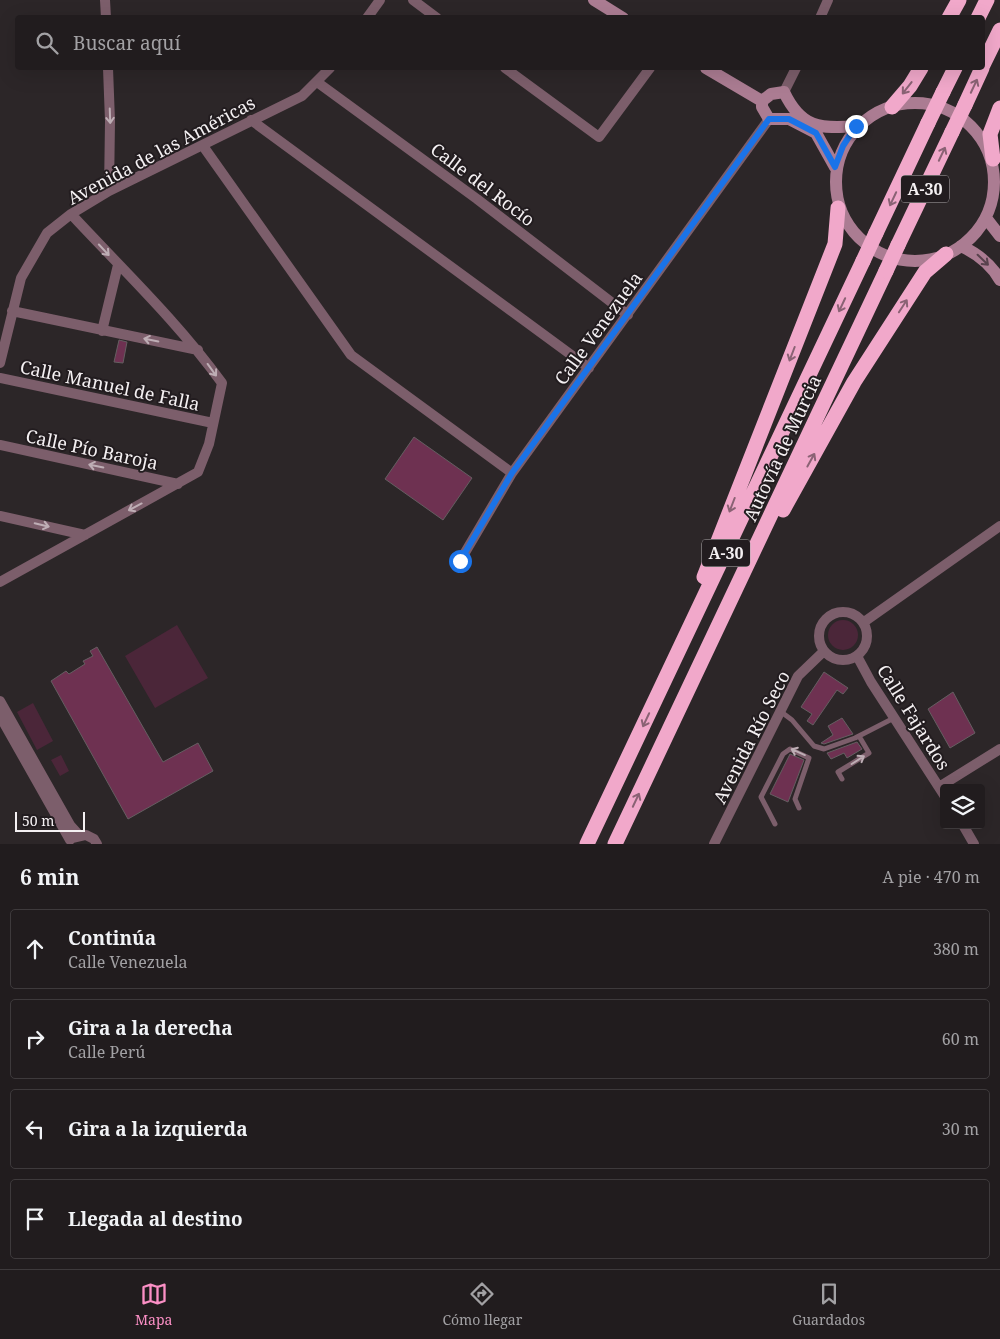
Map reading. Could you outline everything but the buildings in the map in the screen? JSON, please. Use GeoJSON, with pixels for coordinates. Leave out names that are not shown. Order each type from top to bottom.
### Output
{"type":"FeatureCollection","features":[{"type":"Feature","properties":{"kind":"highway"},"geometry":{"type":"LineString","coordinates":[[951,15],[959,0]]}},
{"type":"Feature","properties":{"kind":"highway"},"geometry":{"type":"LineString","coordinates":[[979,15],[986,0]]}},
{"type":"Feature","properties":{"kind":"highway","name":"Autovía de Murcia"},"geometry":{"type":"LineString","coordinates":[[985,61],[1000,30]]}},
{"type":"Feature","properties":{"kind":"highway"},"geometry":{"type":"LineString","coordinates":[[892,107],[910,86],[920,70]]}},
{"type":"Feature","properties":{"kind":"highway","name":"Autovía de Murcia"},"geometry":{"type":"LineString","coordinates":[[587,844],[953,70]]}},
{"type":"Feature","properties":{"kind":"highway","name":"Autovía de Murcia"},"geometry":{"type":"LineString","coordinates":[[615,844],[981,70]]}},
{"type":"Feature","properties":{"kind":"highway"},"geometry":{"type":"LineString","coordinates":[[993,159],[990,134],[1000,108]]}},
{"type":"Feature","properties":{"kind":"highway"},"geometry":{"type":"LineString","coordinates":[[660,691],[834,244],[838,208]]}},
{"type":"Feature","properties":{"kind":"highway"},"geometry":{"type":"LineString","coordinates":[[711,641],[854,382],[925,272],[946,254]]}},
{"type":"Feature","properties":{"kind":"street"},"geometry":{"type":"LineString","coordinates":[[105,0],[106,15]]}},
{"type":"Feature","properties":{"kind":"street"},"geometry":{"type":"LineString","coordinates":[[369,15],[380,0]]}},
{"type":"Feature","properties":{"kind":"street"},"geometry":{"type":"LineString","coordinates":[[413,0],[433,15]]}},
{"type":"Feature","properties":{"kind":"street"},"geometry":{"type":"LineString","coordinates":[[594,0],[618,15]]}},
{"type":"Feature","properties":{"kind":"street"},"geometry":{"type":"LineString","coordinates":[[821,15],[828,0]]}},
{"type":"Feature","properties":{"kind":"street"},"geometry":{"type":"LineString","coordinates":[[108,70],[110,121],[109,191]]}},
{"type":"Feature","properties":{"kind":"street","name":"Avenida de las Américas"},"geometry":{"type":"LineString","coordinates":[[0,363],[21,278],[48,233],[71,214],[109,191],[302,96],[328,70]]}},
{"type":"Feature","properties":{"kind":"street"},"geometry":{"type":"LineString","coordinates":[[508,70],[599,137],[649,70]]}},
{"type":"Feature","properties":{"kind":"street"},"geometry":{"type":"LineString","coordinates":[[710,70],[762,100]]}},
{"type":"Feature","properties":{"kind":"street"},"geometry":{"type":"LineString","coordinates":[[784,92],[795,70]]}},
{"type":"Feature","properties":{"kind":"street","name":"Calle del Rocío"},"geometry":{"type":"LineString","coordinates":[[317,82],[477,199],[628,315]]}},
{"type":"Feature","properties":{"kind":"street"},"geometry":{"type":"LineString","coordinates":[[762,100],[771,94],[784,92]]}},
{"type":"Feature","properties":{"kind":"street"},"geometry":{"type":"LineString","coordinates":[[784,92],[796,113],[814,124],[826,128],[856,126]]}},
{"type":"Feature","properties":{"kind":"street"},"geometry":{"type":"LineString","coordinates":[[762,100],[762,107],[769,119],[789,119],[816,133],[835,167],[838,208],[856,235],[885,255],[925,262],[961,246],[986,218],[995,181],[993,159],[982,138],[957,115],[929,105],[892,107],[868,118],[856,126],[843,146],[835,167]]}},
{"type":"Feature","properties":{"kind":"street","name":"Calle Venezuela"},"geometry":{"type":"LineString","coordinates":[[460,561],[512,473],[769,119]]}},
{"type":"Feature","properties":{"kind":"street"},"geometry":{"type":"LineString","coordinates":[[251,120],[589,368]]}},
{"type":"Feature","properties":{"kind":"street"},"geometry":{"type":"LineString","coordinates":[[203,146],[351,355],[512,473]]}},
{"type":"Feature","properties":{"kind":"street"},"geometry":{"type":"LineString","coordinates":[[0,582],[198,472],[209,444],[222,383],[198,350],[71,214]]}},
{"type":"Feature","properties":{"kind":"street"},"geometry":{"type":"LineString","coordinates":[[986,218],[1000,236]]}},
{"type":"Feature","properties":{"kind":"street"},"geometry":{"type":"LineString","coordinates":[[961,246],[977,253],[994,270],[1000,280]]}},
{"type":"Feature","properties":{"kind":"street"},"geometry":{"type":"LineString","coordinates":[[102,331],[118,265]]}},
{"type":"Feature","properties":{"kind":"street"},"geometry":{"type":"LineString","coordinates":[[12,311],[198,350]]}},
{"type":"Feature","properties":{"kind":"street","name":"Calle Manuel de Falla"},"geometry":{"type":"LineString","coordinates":[[0,378],[213,423]]}},
{"type":"Feature","properties":{"kind":"street","name":"Calle Pío Baroja"},"geometry":{"type":"LineString","coordinates":[[0,445],[178,484]]}},
{"type":"Feature","properties":{"kind":"street"},"geometry":{"type":"LineString","coordinates":[[0,516],[85,535]]}},
{"type":"Feature","properties":{"kind":"street"},"geometry":{"type":"LineString","coordinates":[[864,622],[1000,526]]}},
{"type":"Feature","properties":{"kind":"street"},"geometry":{"type":"LineString","coordinates":[[836,612],[852,612],[864,622],[868,636],[863,650],[857,656],[842,660],[832,657],[824,651],[819,636],[824,621],[829,616],[836,612]]}},
{"type":"Feature","properties":{"kind":"street","name":"Avenida Río Seco"},"geometry":{"type":"LineString","coordinates":[[714,844],[798,676],[824,651]]}},
{"type":"Feature","properties":{"kind":"street","name":"Calle Fajardos"},"geometry":{"type":"LineString","coordinates":[[857,656],[940,789]]}},
{"type":"Feature","properties":{"kind":"street"},"geometry":{"type":"LineString","coordinates":[[0,701],[70,825],[73,840]]}},
{"type":"Feature","properties":{"kind":"street"},"geometry":{"type":"LineString","coordinates":[[0,716],[73,840]]}},
{"type":"Feature","properties":{"kind":"street"},"geometry":{"type":"LineString","coordinates":[[951,784],[1000,749]]}},
{"type":"Feature","properties":{"kind":"street"},"geometry":{"type":"LineString","coordinates":[[965,829],[974,844]]}},
{"type":"Feature","properties":{"kind":"street"},"geometry":{"type":"LineString","coordinates":[[73,840],[90,836],[97,844]]}},
{"type":"Feature","properties":{"kind":"lane"},"geometry":{"type":"LineString","coordinates":[[780,711],[792,720],[818,748],[829,748],[894,718]]}},
{"type":"Feature","properties":{"kind":"lane"},"geometry":{"type":"LineString","coordinates":[[842,779],[838,772],[869,753],[858,736]]}},
{"type":"Feature","properties":{"kind":"lane"},"geometry":{"type":"LineString","coordinates":[[775,824],[761,797],[783,754],[790,749],[809,758],[795,799],[799,808]]}},
{"type":"Feature","properties":{"kind":"shaded area"},"geometry":{"type":"Polygon","coordinates":[[[843,620],[854,624],[858,635],[854,646],[843,650],[832,646],[828,635],[832,624],[843,620]]]}},
{"type":"Feature","properties":{"kind":"shaded area"},"geometry":{"type":"Polygon","coordinates":[[[177,625],[208,678],[155,708],[125,656],[177,625]]]}},
{"type":"Feature","properties":{"kind":"shaded area"},"geometry":{"type":"Polygon","coordinates":[[[33,703],[53,741],[37,750],[17,712],[33,703]]]}},
{"type":"Feature","properties":{"kind":"shaded area"},"geometry":{"type":"Polygon","coordinates":[[[61,755],[69,771],[60,776],[51,760],[61,755]]]}},
{"type":"Feature","properties":{"kind":"route"},"geometry":{"type":"LineString","coordinates":[[460,561],[512,473],[769,119],[789,119],[804,125],[816,133],[835,167],[843,146],[856,126]]}}]}
